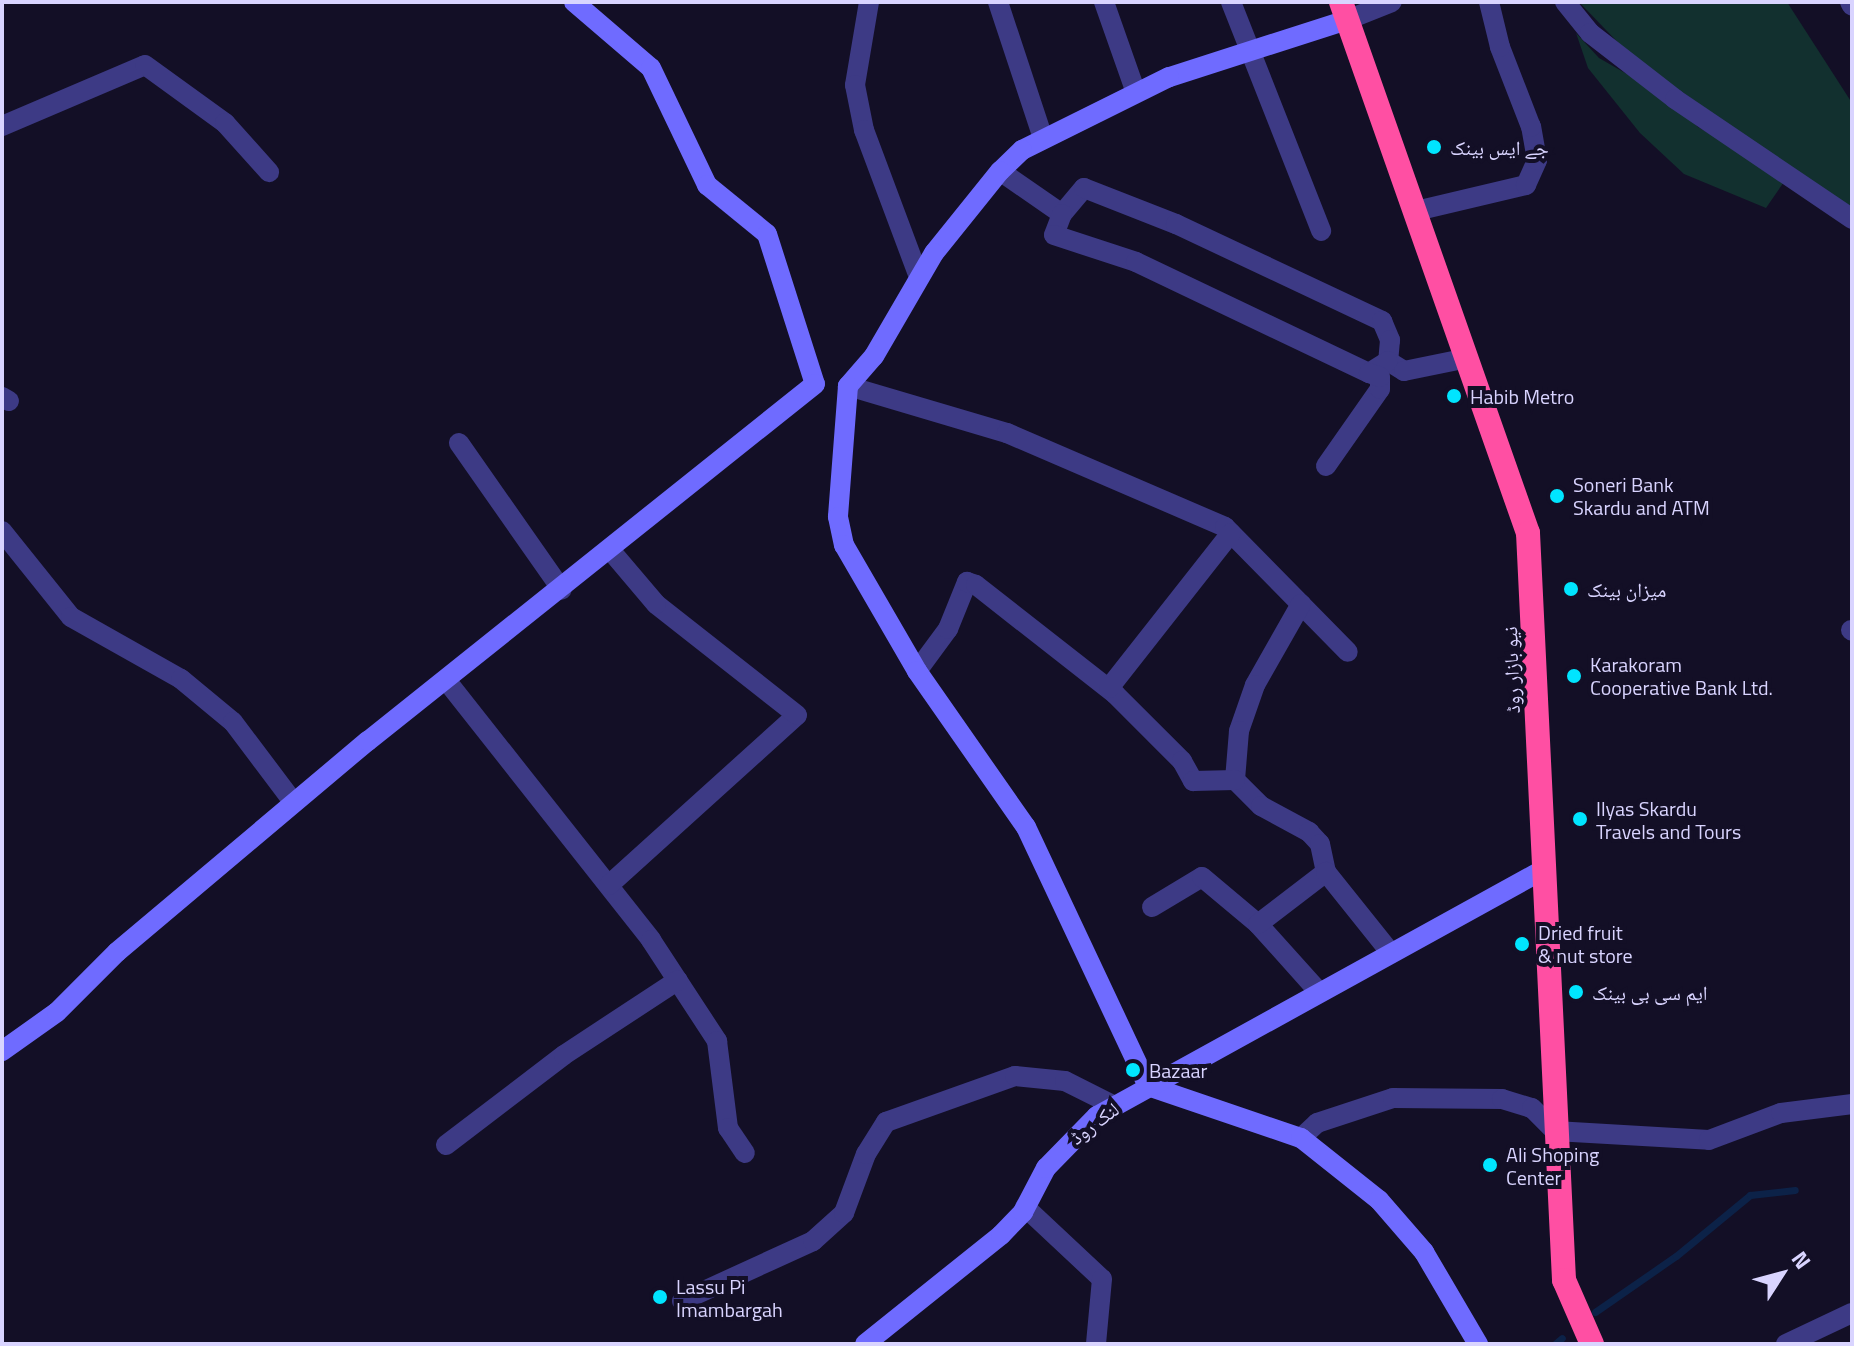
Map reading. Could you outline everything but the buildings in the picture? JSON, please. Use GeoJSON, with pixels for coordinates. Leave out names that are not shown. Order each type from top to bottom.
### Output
{"type":"FeatureCollection","features":[{"type":"Feature","properties":{"kind":"highway","name":"نیو بازار روڈ"},"geometry":{"type":"LineString","coordinates":[[1344,11],[1528,533],[1541,871],[1564,1280],[1592,1344]]}},
{"type":"Feature","properties":{"kind":"main road"},"geometry":{"type":"LineString","coordinates":[[574,2],[651,68],[707,185],[767,234],[815,384]]}},
{"type":"Feature","properties":{"kind":"main road"},"geometry":{"type":"LineString","coordinates":[[1344,11],[1250,54],[1169,77],[1043,138],[1000,171],[919,277],[874,356],[848,386],[841,531],[917,671],[1026,827],[1148,1086],[1301,1138],[1379,1200],[1424,1252],[1478,1344]]}},
{"type":"Feature","properties":{"kind":"main road"},"geometry":{"type":"LineString","coordinates":[[2,1051],[57,1012],[117,952],[294,803],[815,384],[848,386]]}},
{"type":"Feature","properties":{"kind":"main road","name":"لنک روڈ"},"geometry":{"type":"LineString","coordinates":[[865,1344],[1001,1235],[1025,1207],[1072,1136],[1148,1086],[1541,871]]}},
{"type":"Feature","properties":{"kind":"street"},"geometry":{"type":"LineString","coordinates":[[869,2],[855,85],[864,130],[919,277]]}},
{"type":"Feature","properties":{"kind":"street"},"geometry":{"type":"LineString","coordinates":[[998,2],[1043,138]]}},
{"type":"Feature","properties":{"kind":"street"},"geometry":{"type":"LineString","coordinates":[[1104,2],[1136,93]]}},
{"type":"Feature","properties":{"kind":"street"},"geometry":{"type":"LineString","coordinates":[[1231,2],[1321,231]]}},
{"type":"Feature","properties":{"kind":"street"},"geometry":{"type":"LineString","coordinates":[[1344,11],[1392,2]]}},
{"type":"Feature","properties":{"kind":"street"},"geometry":{"type":"LineString","coordinates":[[1416,211],[1526,185],[1537,160],[1531,127],[1500,47],[1489,2]]}},
{"type":"Feature","properties":{"kind":"street"},"geometry":{"type":"LineString","coordinates":[[1565,2],[1590,33],[1664,91],[1852,219]]}},
{"type":"Feature","properties":{"kind":"street"},"geometry":{"type":"LineString","coordinates":[[2,126],[145,65],[225,123],[269,172]]}},
{"type":"Feature","properties":{"kind":"street"},"geometry":{"type":"LineString","coordinates":[[1000,171],[1062,214]]}},
{"type":"Feature","properties":{"kind":"street"},"geometry":{"type":"LineString","coordinates":[[1326,466],[1380,389],[1380,377],[1136,262],[1054,235],[1062,214],[1084,188],[1176,224],[1382,321],[1390,340],[1388,361]]}},
{"type":"Feature","properties":{"kind":"street"},"geometry":{"type":"LineString","coordinates":[[1388,361],[1404,371],[1468,358]]}},
{"type":"Feature","properties":{"kind":"street"},"geometry":{"type":"LineString","coordinates":[[1369,373],[1388,361]]}},
{"type":"Feature","properties":{"kind":"street"},"geometry":{"type":"LineString","coordinates":[[848,386],[1007,433],[1231,533],[1348,652]]}},
{"type":"Feature","properties":{"kind":"street"},"geometry":{"type":"LineString","coordinates":[[459,443],[562,590]]}},
{"type":"Feature","properties":{"kind":"street"},"geometry":{"type":"LineString","coordinates":[[2,531],[71,617],[181,679],[233,722],[294,803]]}},
{"type":"Feature","properties":{"kind":"street"},"geometry":{"type":"LineString","coordinates":[[1109,688],[1231,533]]}},
{"type":"Feature","properties":{"kind":"street"},"geometry":{"type":"LineString","coordinates":[[609,885],[797,715],[656,604],[611,551]]}},
{"type":"Feature","properties":{"kind":"street"},"geometry":{"type":"LineString","coordinates":[[917,671],[948,629],[967,582],[1000,599],[1109,688],[1182,761],[1193,781],[1235,780],[1261,806],[1309,832],[1320,844],[1326,872],[1391,953]]}},
{"type":"Feature","properties":{"kind":"street"},"geometry":{"type":"LineString","coordinates":[[1235,780],[1239,731],[1255,685],[1301,604]]}},
{"type":"Feature","properties":{"kind":"street"},"geometry":{"type":"LineString","coordinates":[[446,680],[609,885],[678,980],[717,1041],[728,1128],[745,1153]]}},
{"type":"Feature","properties":{"kind":"street"},"geometry":{"type":"LineString","coordinates":[[1258,924],[1326,872]]}},
{"type":"Feature","properties":{"kind":"street"},"geometry":{"type":"LineString","coordinates":[[1152,907],[1202,877],[1258,924],[1319,992]]}},
{"type":"Feature","properties":{"kind":"street"},"geometry":{"type":"LineString","coordinates":[[446,1145],[564,1055],[678,980]]}},
{"type":"Feature","properties":{"kind":"street"},"geometry":{"type":"LineString","coordinates":[[682,1301],[813,1241],[844,1213],[866,1154],[886,1122],[1015,1076],[1065,1081],[1115,1106]]}},
{"type":"Feature","properties":{"kind":"street"},"geometry":{"type":"LineString","coordinates":[[1301,1138],[1317,1123],[1393,1098],[1502,1099],[1532,1108],[1555,1131],[1723,1139],[1772,1116],[1852,1104]]}},
{"type":"Feature","properties":{"kind":"street"},"geometry":{"type":"LineString","coordinates":[[1025,1207],[1102,1279],[1096,1344]]}},
{"type":"Feature","properties":{"kind":"street"},"geometry":{"type":"LineString","coordinates":[[1786,1344],[1852,1313]]}},
{"type":"Feature","properties":{"kind":"green space"},"geometry":{"type":"Polygon","coordinates":[[[1579,2],[1787,2],[1852,103],[1852,211],[1632,57],[1579,2]]]}},
{"type":"Feature","properties":{"kind":"green space"},"geometry":{"type":"Polygon","coordinates":[[[1576,33],[1599,58],[1660,93],[1698,127],[1786,179],[1766,208],[1684,174],[1640,133],[1588,68],[1576,33]]]}},
{"type":"Feature","properties":{"kind":"waterway"},"geometry":{"type":"LineString","coordinates":[[1595,1312],[1676,1256],[1750,1195],[1795,1190]]}},
{"type":"Feature","properties":{"kind":"waterway"},"geometry":{"type":"LineString","coordinates":[[1555,1344],[1562,1338]]}},
{"type":"Feature","properties":{"kind":"place","name":"جے ایس بینک"},"geometry":{"type":"Point","coordinates":[1434,147]}},
{"type":"Feature","properties":{"kind":"place","name":"Habib Metro"},"geometry":{"type":"Point","coordinates":[1454,396]}},
{"type":"Feature","properties":{"kind":"place","name":"Soneri Bank Skardu and ATM"},"geometry":{"type":"Point","coordinates":[1557,496]}},
{"type":"Feature","properties":{"kind":"place","name":"میزان بینک"},"geometry":{"type":"Point","coordinates":[1571,589]}},
{"type":"Feature","properties":{"kind":"place","name":"Karakoram Cooperative Bank Ltd."},"geometry":{"type":"Point","coordinates":[1574,676]}},
{"type":"Feature","properties":{"kind":"place","name":"Ilyas Skardu Travels and Tours"},"geometry":{"type":"Point","coordinates":[1580,819]}},
{"type":"Feature","properties":{"kind":"place","name":"Dried fruit & nut store"},"geometry":{"type":"Point","coordinates":[1522,944]}},
{"type":"Feature","properties":{"kind":"place","name":"ایم سی بی بینک"},"geometry":{"type":"Point","coordinates":[1576,992]}},
{"type":"Feature","properties":{"kind":"place","name":"Bazaar"},"geometry":{"type":"Point","coordinates":[1133,1070]}},
{"type":"Feature","properties":{"kind":"place","name":"Ali Shoping Center"},"geometry":{"type":"Point","coordinates":[1490,1165]}},
{"type":"Feature","properties":{"kind":"place","name":"Lassu Pi Imambargah"},"geometry":{"type":"Point","coordinates":[660,1297]}}]}
